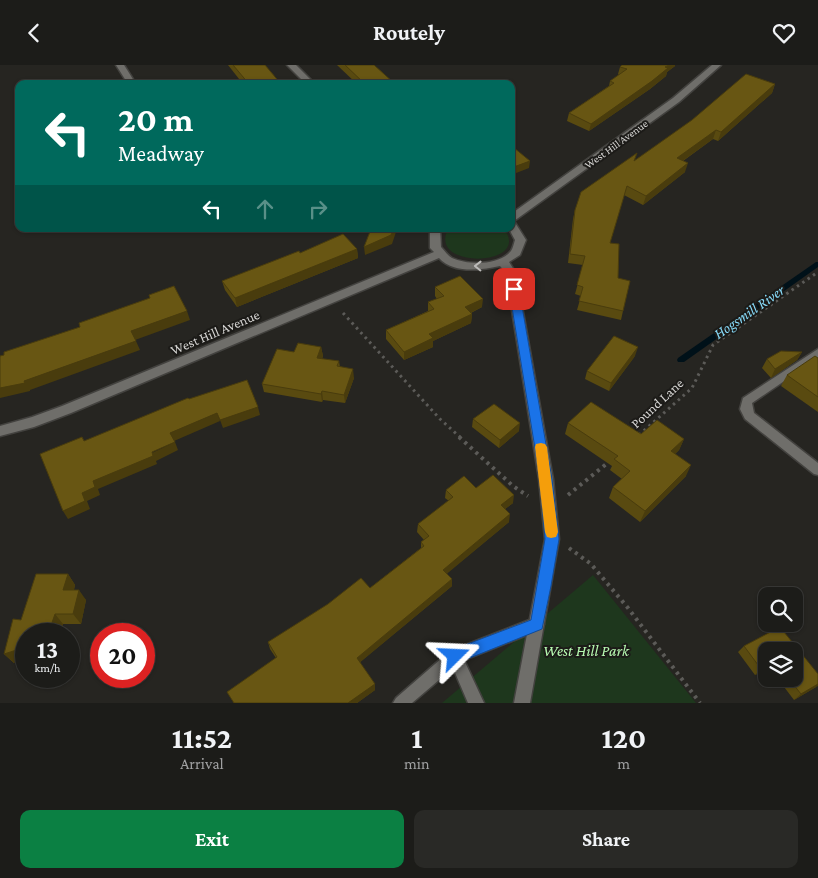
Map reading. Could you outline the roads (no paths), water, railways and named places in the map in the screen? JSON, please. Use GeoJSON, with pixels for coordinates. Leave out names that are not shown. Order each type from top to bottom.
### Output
{"type":"FeatureCollection","features":[{"type":"Feature","properties":{"kind":"street"},"geometry":{"type":"LineString","coordinates":[[291,65],[307,80]]}},
{"type":"Feature","properties":{"kind":"street","name":"West Hill Avenue"},"geometry":{"type":"LineString","coordinates":[[515,216],[676,100],[717,65]]}},
{"type":"Feature","properties":{"kind":"street"},"geometry":{"type":"LineString","coordinates":[[434,232],[434,245],[440,254],[456,263],[477,267],[503,263],[514,256],[519,247],[520,238],[515,228]]}},
{"type":"Feature","properties":{"kind":"street","name":"West Hill Avenue"},"geometry":{"type":"LineString","coordinates":[[0,431],[46,417],[194,358],[329,299],[440,254]]}},
{"type":"Feature","properties":{"kind":"street"},"geometry":{"type":"LineString","coordinates":[[503,263],[511,273],[544,470],[552,539],[522,703]]}},
{"type":"Feature","properties":{"kind":"lane"},"geometry":{"type":"LineString","coordinates":[[120,65],[129,80]]}},
{"type":"Feature","properties":{"kind":"lane"},"geometry":{"type":"LineString","coordinates":[[818,353],[747,401],[746,409],[749,415],[818,470]]}},
{"type":"Feature","properties":{"kind":"lane"},"geometry":{"type":"LineString","coordinates":[[400,703],[455,656],[537,624]]}},
{"type":"Feature","properties":{"kind":"lane"},"geometry":{"type":"LineString","coordinates":[[455,656],[476,703]]}},
{"type":"Feature","properties":{"kind":"waterway","name":"Hogsmill River"},"geometry":{"type":"LineString","coordinates":[[681,360],[818,264]]}},
{"type":"Feature","properties":{"kind":"park label","name":"West Hill Park"},"geometry":{"type":"Point","coordinates":[586,650]}}]}
